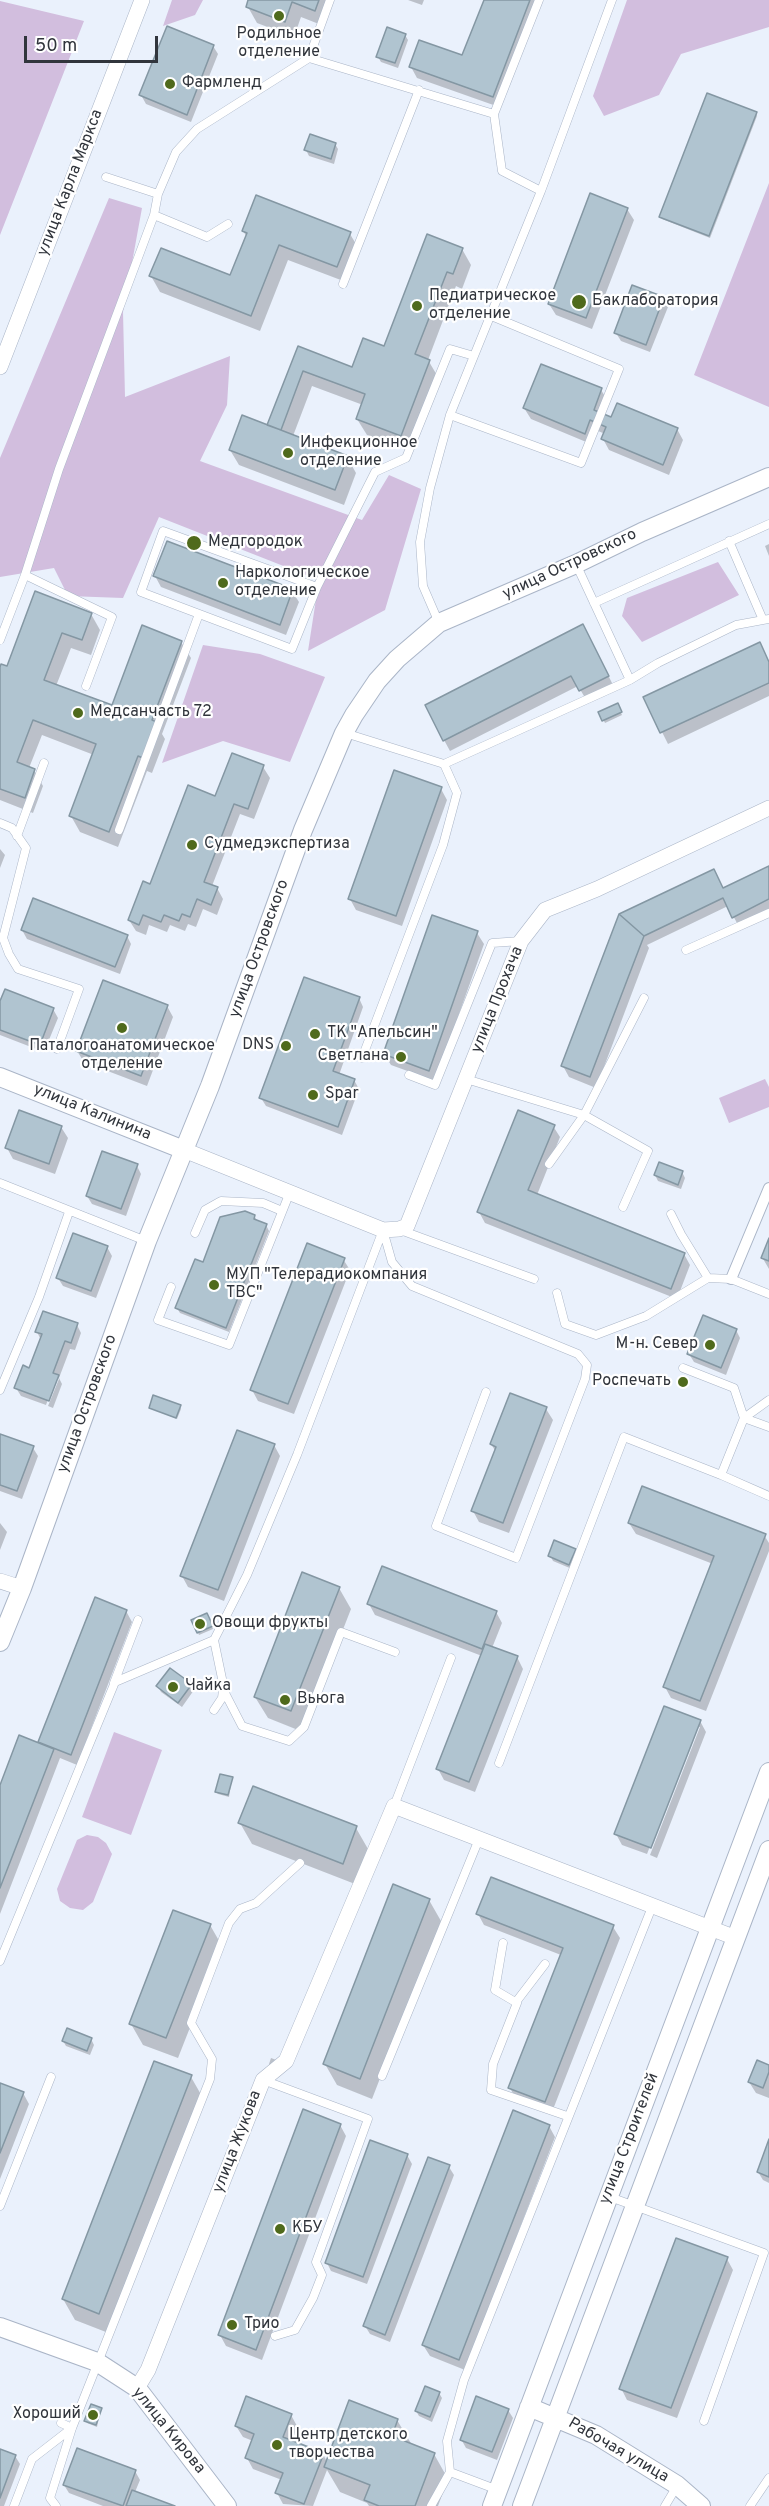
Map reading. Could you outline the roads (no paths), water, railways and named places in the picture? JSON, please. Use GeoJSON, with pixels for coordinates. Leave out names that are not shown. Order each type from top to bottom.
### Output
{"type":"FeatureCollection","features":[{"type":"Feature","properties":{"kind":"street","name":"улица Карла Маркса"},"geometry":{"type":"LineString","coordinates":[[0,367],[142,0]]}},
{"type":"Feature","properties":{"kind":"street","name":"улица Островского"},"geometry":{"type":"LineString","coordinates":[[0,1642],[22,1588],[147,1241],[210,1086],[303,830],[344,732],[377,681],[397,659],[439,623],[769,477]]}},
{"type":"Feature","properties":{"kind":"street","name":"улица Прохача"},"geometry":{"type":"LineString","coordinates":[[399,1229],[407,1226],[521,941],[545,910],[597,889],[769,808]]}},
{"type":"Feature","properties":{"kind":"street","name":"улица Калинина"},"geometry":{"type":"LineString","coordinates":[[0,1077],[183,1150]]}},
{"type":"Feature","properties":{"kind":"street"},"geometry":{"type":"LineString","coordinates":[[183,1150],[382,1230],[399,1229]]}},
{"type":"Feature","properties":{"kind":"street"},"geometry":{"type":"LineString","coordinates":[[731,1279],[769,1188]]}},
{"type":"Feature","properties":{"kind":"street"},"geometry":{"type":"LineString","coordinates":[[0,1581],[22,1588]]}},
{"type":"Feature","properties":{"kind":"street","name":"улица Строителей"},"geometry":{"type":"LineString","coordinates":[[495,2498],[769,1772]]}},
{"type":"Feature","properties":{"kind":"street"},"geometry":{"type":"LineString","coordinates":[[394,1806],[736,1938]]}},
{"type":"Feature","properties":{"kind":"street","name":"улица Жукова"},"geometry":{"type":"LineString","coordinates":[[137,2388],[148,2370],[263,2080],[286,2061],[394,1806]]}},
{"type":"Feature","properties":{"kind":"street","name":"улица Строителей"},"geometry":{"type":"LineString","coordinates":[[522,2506],[769,1850]]}},
{"type":"Feature","properties":{"kind":"street","name":"улица Кирова"},"geometry":{"type":"LineString","coordinates":[[0,2327],[97,2362],[137,2388],[227,2506]]}},
{"type":"Feature","properties":{"kind":"street","name":"Рабочая улица"},"geometry":{"type":"LineString","coordinates":[[529,2407],[596,2435],[677,2485],[701,2506]]}},
{"type":"Feature","properties":{"kind":"lane"},"geometry":{"type":"LineString","coordinates":[[0,640],[25,575],[59,469],[154,216],[158,194],[176,152],[197,129],[309,58],[330,0]]}},
{"type":"Feature","properties":{"kind":"lane"},"geometry":{"type":"LineString","coordinates":[[539,0],[494,114],[502,171],[541,191]]}},
{"type":"Feature","properties":{"kind":"lane"},"geometry":{"type":"LineString","coordinates":[[439,623],[423,586],[420,542],[430,488],[450,415],[541,191],[612,0]]}},
{"type":"Feature","properties":{"kind":"lane"},"geometry":{"type":"LineString","coordinates":[[309,58],[494,114]]}},
{"type":"Feature","properties":{"kind":"lane"},"geometry":{"type":"LineString","coordinates":[[343,284],[419,90]]}},
{"type":"Feature","properties":{"kind":"lane"},"geometry":{"type":"LineString","coordinates":[[106,177],[158,194]]}},
{"type":"Feature","properties":{"kind":"lane"},"geometry":{"type":"LineString","coordinates":[[154,216],[207,237],[228,224]]}},
{"type":"Feature","properties":{"kind":"lane"},"geometry":{"type":"LineString","coordinates":[[450,415],[581,463],[619,369],[489,315]]}},
{"type":"Feature","properties":{"kind":"lane"},"geometry":{"type":"LineString","coordinates":[[317,587],[164,531],[141,592],[292,649],[317,587],[375,472],[406,458],[450,349],[474,356]]}},
{"type":"Feature","properties":{"kind":"lane"},"geometry":{"type":"LineString","coordinates":[[594,603],[769,524]]}},
{"type":"Feature","properties":{"kind":"lane"},"geometry":{"type":"LineString","coordinates":[[344,732],[444,764],[630,680],[658,663],[736,625],[766,620],[729,542]]}},
{"type":"Feature","properties":{"kind":"lane"},"geometry":{"type":"LineString","coordinates":[[576,564],[630,680]]}},
{"type":"Feature","properties":{"kind":"lane"},"geometry":{"type":"LineString","coordinates":[[25,575],[112,616],[86,686]]}},
{"type":"Feature","properties":{"kind":"lane"},"geometry":{"type":"LineString","coordinates":[[119,830],[199,614]]}},
{"type":"Feature","properties":{"kind":"lane"},"geometry":{"type":"LineString","coordinates":[[17,836],[44,764]]}},
{"type":"Feature","properties":{"kind":"lane"},"geometry":{"type":"LineString","coordinates":[[362,1058],[443,845],[457,793],[444,764]]}},
{"type":"Feature","properties":{"kind":"lane"},"geometry":{"type":"LineString","coordinates":[[0,823],[12,828],[26,848],[3,938],[9,954],[18,969],[79,989],[57,1049]]}},
{"type":"Feature","properties":{"kind":"lane"},"geometry":{"type":"LineString","coordinates":[[686,950],[769,913]]}},
{"type":"Feature","properties":{"kind":"lane"},"geometry":{"type":"LineString","coordinates":[[409,1075],[435,1085],[492,943],[521,941]]}},
{"type":"Feature","properties":{"kind":"lane"},"geometry":{"type":"LineString","coordinates":[[549,1164],[584,1115],[644,998]]}},
{"type":"Feature","properties":{"kind":"lane"},"geometry":{"type":"LineString","coordinates":[[466,1079],[584,1115],[648,1151],[623,1207]]}},
{"type":"Feature","properties":{"kind":"lane"},"geometry":{"type":"LineString","coordinates":[[0,1183],[147,1241]]}},
{"type":"Feature","properties":{"kind":"lane"},"geometry":{"type":"LineString","coordinates":[[171,1287],[158,1320],[229,1345],[290,1192]]}},
{"type":"Feature","properties":{"kind":"lane"},"geometry":{"type":"LineString","coordinates":[[195,1233],[205,1210],[221,1201],[263,1203],[282,1211]]}},
{"type":"Feature","properties":{"kind":"lane"},"geometry":{"type":"LineString","coordinates":[[0,1390],[39,1297],[69,1212]]}},
{"type":"Feature","properties":{"kind":"lane"},"geometry":{"type":"LineString","coordinates":[[671,1214],[708,1278]]}},
{"type":"Feature","properties":{"kind":"lane"},"geometry":{"type":"LineString","coordinates":[[399,1229],[534,1279]]}},
{"type":"Feature","properties":{"kind":"lane"},"geometry":{"type":"LineString","coordinates":[[382,1230],[392,1262],[412,1286],[578,1354],[587,1365],[585,1379],[516,1558],[436,1526],[486,1392]]}},
{"type":"Feature","properties":{"kind":"lane"},"geometry":{"type":"LineString","coordinates":[[382,1230],[297,1455],[247,1575],[214,1640],[224,1689],[242,1726],[289,1741],[304,1727],[341,1632],[394,1652]]}},
{"type":"Feature","properties":{"kind":"lane"},"geometry":{"type":"LineString","coordinates":[[557,1293],[565,1324],[596,1335],[646,1316],[708,1278],[731,1279],[769,1294]]}},
{"type":"Feature","properties":{"kind":"lane"},"geometry":{"type":"LineString","coordinates":[[683,1368],[734,1388],[744,1418]]}},
{"type":"Feature","properties":{"kind":"lane"},"geometry":{"type":"LineString","coordinates":[[721,1475],[744,1418],[769,1400]]}},
{"type":"Feature","properties":{"kind":"lane"},"geometry":{"type":"LineString","coordinates":[[744,1418],[769,1427]]}},
{"type":"Feature","properties":{"kind":"lane"},"geometry":{"type":"LineString","coordinates":[[499,1763],[624,1437],[769,1496]]}},
{"type":"Feature","properties":{"kind":"lane"},"geometry":{"type":"LineString","coordinates":[[0,1961],[138,1620]]}},
{"type":"Feature","properties":{"kind":"lane"},"geometry":{"type":"LineString","coordinates":[[114,1683],[214,1640]]}},
{"type":"Feature","properties":{"kind":"lane"},"geometry":{"type":"LineString","coordinates":[[394,1806],[451,1658]]}},
{"type":"Feature","properties":{"kind":"lane"},"geometry":{"type":"LineString","coordinates":[[214,1710],[222,1698],[224,1689]]}},
{"type":"Feature","properties":{"kind":"lane"},"geometry":{"type":"LineString","coordinates":[[382,2076],[479,1839]]}},
{"type":"Feature","properties":{"kind":"lane"},"geometry":{"type":"LineString","coordinates":[[56,2506],[50,2498],[72,2428],[210,2079],[212,2059],[190,2023],[229,1923],[240,1909],[256,1903],[300,1863]]}},
{"type":"Feature","properties":{"kind":"lane"},"geometry":{"type":"LineString","coordinates":[[431,2506],[450,2472],[447,2441],[464,2380],[652,1907]]}},
{"type":"Feature","properties":{"kind":"lane"},"geometry":{"type":"LineString","coordinates":[[503,1943],[495,1990],[516,2002]]}},
{"type":"Feature","properties":{"kind":"lane"},"geometry":{"type":"LineString","coordinates":[[545,1964],[516,2002],[493,2064],[491,2090],[567,2116]]}},
{"type":"Feature","properties":{"kind":"lane"},"geometry":{"type":"LineString","coordinates":[[0,2206],[51,2077]]}},
{"type":"Feature","properties":{"kind":"lane"},"geometry":{"type":"LineString","coordinates":[[263,2080],[368,2119],[316,2262],[322,2275],[313,2298],[295,2330],[275,2336]]}},
{"type":"Feature","properties":{"kind":"lane"},"geometry":{"type":"LineString","coordinates":[[609,2196],[764,2253],[704,2421]]}},
{"type":"Feature","properties":{"kind":"lane"},"geometry":{"type":"LineString","coordinates":[[61,2423],[72,2428]]}},
{"type":"Feature","properties":{"kind":"lane"},"geometry":{"type":"LineString","coordinates":[[14,2506],[32,2459],[72,2428]]}},
{"type":"Feature","properties":{"kind":"lane"},"geometry":{"type":"LineString","coordinates":[[450,2472],[495,2498]]}},
{"type":"Feature","properties":{"kind":"lane"},"geometry":{"type":"LineString","coordinates":[[750,2506],[769,2478]]}},
{"type":"Feature","properties":{"kind":"lane"},"geometry":{"type":"LineString","coordinates":[[665,2506],[677,2485]]}},
{"type":"Feature","properties":{"kind":"place","name":"Родильное отделение"},"geometry":{"type":"Point","coordinates":[279,16]}},
{"type":"Feature","properties":{"kind":"place","name":"Фармленд"},"geometry":{"type":"Point","coordinates":[170,84]}},
{"type":"Feature","properties":{"kind":"place","name":"Баклаборатория"},"geometry":{"type":"Point","coordinates":[579,302]}},
{"type":"Feature","properties":{"kind":"place","name":"Педиатрическое отделение"},"geometry":{"type":"Point","coordinates":[417,306]}},
{"type":"Feature","properties":{"kind":"place","name":"Инфекционное отделение"},"geometry":{"type":"Point","coordinates":[288,453]}},
{"type":"Feature","properties":{"kind":"place","name":"Медгородок"},"geometry":{"type":"Point","coordinates":[194,543]}},
{"type":"Feature","properties":{"kind":"place","name":"Наркологическое отделение"},"geometry":{"type":"Point","coordinates":[223,583]}},
{"type":"Feature","properties":{"kind":"place","name":"Медсанчасть 72"},"geometry":{"type":"Point","coordinates":[78,713]}},
{"type":"Feature","properties":{"kind":"place","name":"Судмедэкспертиза"},"geometry":{"type":"Point","coordinates":[192,845]}},
{"type":"Feature","properties":{"kind":"place","name":"Паталогоанатомическое отделение"},"geometry":{"type":"Point","coordinates":[122,1028]}},
{"type":"Feature","properties":{"kind":"place","name":"ТК \"Апельсин\""},"geometry":{"type":"Point","coordinates":[315,1034]}},
{"type":"Feature","properties":{"kind":"place","name":"DNS"},"geometry":{"type":"Point","coordinates":[286,1046]}},
{"type":"Feature","properties":{"kind":"place","name":"Светлана"},"geometry":{"type":"Point","coordinates":[401,1057]}},
{"type":"Feature","properties":{"kind":"place","name":"Spar"},"geometry":{"type":"Point","coordinates":[313,1095]}},
{"type":"Feature","properties":{"kind":"place","name":"МУП \"Телерадиокомпания ТВС\""},"geometry":{"type":"Point","coordinates":[214,1285]}},
{"type":"Feature","properties":{"kind":"place","name":"М-н. Север"},"geometry":{"type":"Point","coordinates":[710,1345]}},
{"type":"Feature","properties":{"kind":"place","name":"Роспечать"},"geometry":{"type":"Point","coordinates":[683,1382]}},
{"type":"Feature","properties":{"kind":"place","name":"Овощи фрукты"},"geometry":{"type":"Point","coordinates":[200,1624]}},
{"type":"Feature","properties":{"kind":"place","name":"Чайка"},"geometry":{"type":"Point","coordinates":[173,1687]}},
{"type":"Feature","properties":{"kind":"place","name":"Вьюга"},"geometry":{"type":"Point","coordinates":[285,1700]}},
{"type":"Feature","properties":{"kind":"place","name":"КБУ"},"geometry":{"type":"Point","coordinates":[280,2229]}},
{"type":"Feature","properties":{"kind":"place","name":"Трио"},"geometry":{"type":"Point","coordinates":[232,2325]}},
{"type":"Feature","properties":{"kind":"place","name":"Хороший"},"geometry":{"type":"Point","coordinates":[93,2415]}},
{"type":"Feature","properties":{"kind":"place","name":"Центр детского творчества"},"geometry":{"type":"Point","coordinates":[277,2445]}}]}
